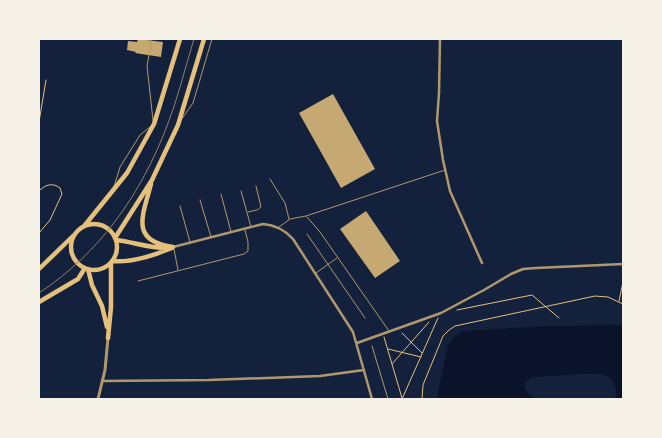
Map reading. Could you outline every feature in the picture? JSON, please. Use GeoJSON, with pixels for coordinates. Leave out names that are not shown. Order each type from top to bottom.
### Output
{"type":"FeatureCollection","features":[{"type":"Feature","properties":{"kind":"highway"},"geometry":{"type":"LineString","coordinates":[[39,269],[85,225],[126,173],[154,124],[180,39]]}},
{"type":"Feature","properties":{"kind":"highway"},"geometry":{"type":"LineString","coordinates":[[116,239],[152,180],[178,125],[204,39]]}},
{"type":"Feature","properties":{"kind":"highway"},"geometry":{"type":"LineString","coordinates":[[152,180],[142,228],[145,234],[152,240],[162,245],[174,247]]}},
{"type":"Feature","properties":{"kind":"highway"},"geometry":{"type":"LineString","coordinates":[[74,235],[71,253],[77,263],[87,269],[95,270],[102,269],[111,262],[117,249],[116,239],[109,229],[102,225],[85,225]]}},
{"type":"Feature","properties":{"kind":"highway"},"geometry":{"type":"LineString","coordinates":[[116,239],[152,247],[174,247]]}},
{"type":"Feature","properties":{"kind":"highway"},"geometry":{"type":"LineString","coordinates":[[111,262],[140,258],[174,247]]}},
{"type":"Feature","properties":{"kind":"highway"},"geometry":{"type":"LineString","coordinates":[[108,338],[111,306],[111,262]]}},
{"type":"Feature","properties":{"kind":"highway"},"geometry":{"type":"LineString","coordinates":[[39,302],[78,280],[87,269]]}},
{"type":"Feature","properties":{"kind":"highway"},"geometry":{"type":"LineString","coordinates":[[87,269],[105,314],[108,338]]}},
{"type":"Feature","properties":{"kind":"street"},"geometry":{"type":"LineString","coordinates":[[440,39],[437,121],[445,170],[450,191],[482,263]]}},
{"type":"Feature","properties":{"kind":"street"},"geometry":{"type":"LineString","coordinates":[[174,247],[263,224],[286,232],[353,332],[372,399]]}},
{"type":"Feature","properties":{"kind":"street"},"geometry":{"type":"LineString","coordinates":[[357,343],[441,313],[523,269],[623,264]]}},
{"type":"Feature","properties":{"kind":"street"},"geometry":{"type":"LineString","coordinates":[[98,399],[108,338]]}},
{"type":"Feature","properties":{"kind":"street"},"geometry":{"type":"LineString","coordinates":[[102,381],[320,376],[364,370]]}},
{"type":"Feature","properties":{"kind":"lane"},"geometry":{"type":"LineString","coordinates":[[112,191],[120,167],[140,135],[154,124],[148,66],[152,39]]}},
{"type":"Feature","properties":{"kind":"lane"},"geometry":{"type":"LineString","coordinates":[[178,125],[193,103],[212,39]]}},
{"type":"Feature","properties":{"kind":"lane"},"geometry":{"type":"LineString","coordinates":[[278,228],[290,219],[306,216],[445,170]]}},
{"type":"Feature","properties":{"kind":"lane"},"geometry":{"type":"LineString","coordinates":[[270,179],[285,203],[290,219]]}},
{"type":"Feature","properties":{"kind":"lane"},"geometry":{"type":"LineString","coordinates":[[247,212],[261,207],[256,186]]}},
{"type":"Feature","properties":{"kind":"lane"},"geometry":{"type":"LineString","coordinates":[[241,191],[251,227]]}},
{"type":"Feature","properties":{"kind":"lane"},"geometry":{"type":"LineString","coordinates":[[221,194],[232,232]]}},
{"type":"Feature","properties":{"kind":"lane"},"geometry":{"type":"LineString","coordinates":[[200,200],[211,238]]}},
{"type":"Feature","properties":{"kind":"lane"},"geometry":{"type":"LineString","coordinates":[[180,206],[191,243]]}},
{"type":"Feature","properties":{"kind":"lane"},"geometry":{"type":"LineString","coordinates":[[306,216],[320,232],[389,332]]}},
{"type":"Feature","properties":{"kind":"lane"},"geometry":{"type":"LineString","coordinates":[[138,281],[244,254],[248,251],[245,229]]}},
{"type":"Feature","properties":{"kind":"lane"},"geometry":{"type":"LineString","coordinates":[[307,234],[365,318]]}},
{"type":"Feature","properties":{"kind":"lane"},"geometry":{"type":"LineString","coordinates":[[174,247],[178,271]]}},
{"type":"Feature","properties":{"kind":"lane"},"geometry":{"type":"LineString","coordinates":[[315,274],[338,258]]}},
{"type":"Feature","properties":{"kind":"lane"},"geometry":{"type":"LineString","coordinates":[[372,346],[388,399]]}},
{"type":"Feature","properties":{"kind":"path"},"geometry":{"type":"LineString","coordinates":[[39,122],[46,80]]}},
{"type":"Feature","properties":{"kind":"path"},"geometry":{"type":"LineString","coordinates":[[39,191],[47,185],[53,185],[60,188],[62,194],[50,220],[39,233]]}},
{"type":"Feature","properties":{"kind":"path"},"geometry":{"type":"LineString","coordinates":[[619,302],[623,282]]}},
{"type":"Feature","properties":{"kind":"path"},"geometry":{"type":"LineString","coordinates":[[402,399],[441,313],[532,296],[559,318]]}},
{"type":"Feature","properties":{"kind":"path"},"geometry":{"type":"LineString","coordinates":[[422,399],[424,381],[443,336],[458,324],[599,296],[608,297],[623,304]]}},
{"type":"Feature","properties":{"kind":"path"},"geometry":{"type":"LineString","coordinates":[[392,364],[435,315]]}},
{"type":"Feature","properties":{"kind":"path"},"geometry":{"type":"LineString","coordinates":[[398,329],[423,353]]}},
{"type":"Feature","properties":{"kind":"path"},"geometry":{"type":"LineString","coordinates":[[383,334],[402,399]]}},
{"type":"Feature","properties":{"kind":"path"},"geometry":{"type":"LineString","coordinates":[[387,349],[421,357]]}},
{"type":"Feature","properties":{"kind":"water"},"geometry":{"type":"Polygon","coordinates":[[[623,325],[623,399],[615,399],[616,392],[612,380],[602,375],[590,374],[533,377],[525,382],[525,389],[537,399],[439,399],[438,392],[448,345],[459,333],[464,331],[547,326],[623,325]]]}},
{"type":"Feature","properties":{"kind":"building"},"geometry":{"type":"Polygon","coordinates":[[[138,39],[163,42],[161,57],[127,50],[128,41],[137,42],[138,39]]]}},
{"type":"Feature","properties":{"kind":"building"},"geometry":{"type":"Polygon","coordinates":[[[333,94],[375,169],[341,188],[299,113],[333,94]]]}},
{"type":"Feature","properties":{"kind":"building"},"geometry":{"type":"Polygon","coordinates":[[[366,211],[400,261],[375,278],[340,229],[366,211]]]}},
{"type":"Feature","properties":{"kind":"tram line"},"geometry":{"type":"LineString","coordinates":[[39,293],[81,260],[116,220],[131,198],[145,175],[167,126],[194,39]]}}]}
